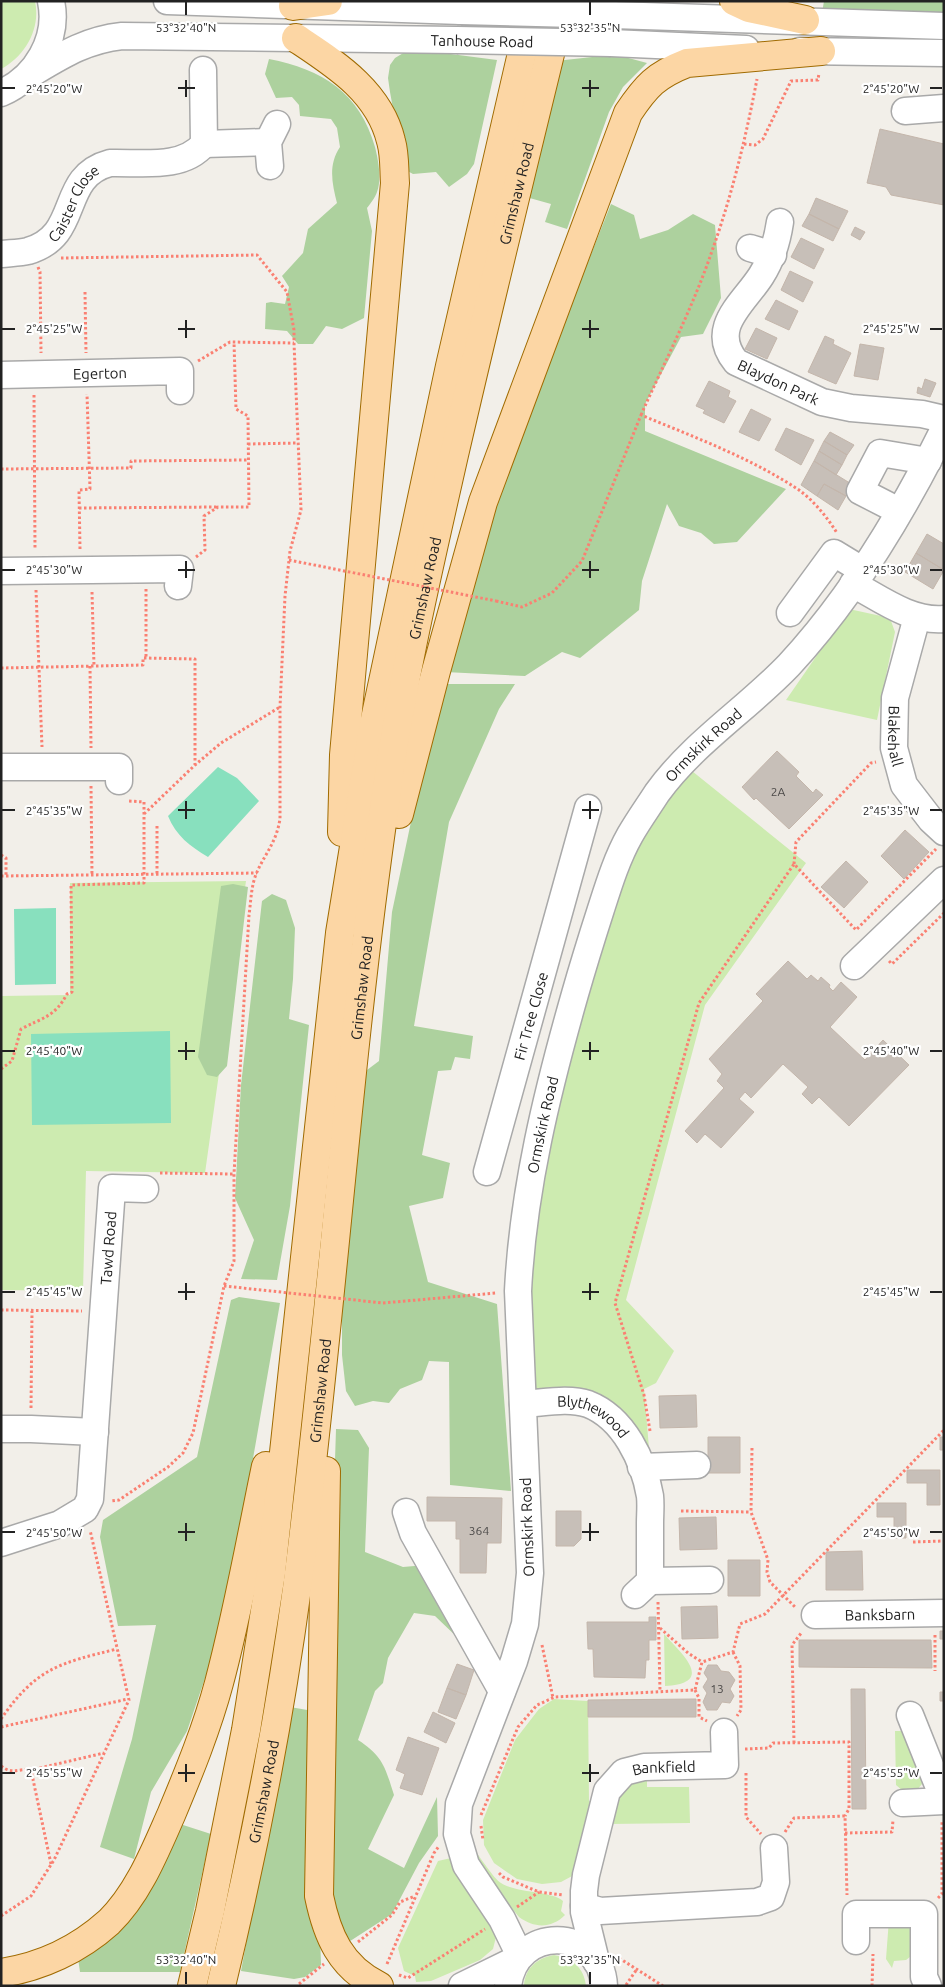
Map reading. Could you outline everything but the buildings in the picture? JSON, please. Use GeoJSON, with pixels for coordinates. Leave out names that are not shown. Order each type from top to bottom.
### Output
{"type":"FeatureCollection","features":[{"type":"Feature","properties":{"kind":"main road"},"geometry":{"type":"LineString","coordinates":[[293,6],[328,1]]}},
{"type":"Feature","properties":{"kind":"main road","name":"Grimshaw Road"},"geometry":{"type":"LineString","coordinates":[[192,1986],[210,1911],[246,1730],[271,1572],[340,933],[374,724],[450,366],[534,1]]}},
{"type":"Feature","properties":{"kind":"main road","name":"Grimshaw Road"},"geometry":{"type":"LineString","coordinates":[[221,1986],[244,1893],[263,1800],[296,1591],[330,1307],[368,939],[385,802],[404,685],[424,587],[562,1]]}},
{"type":"Feature","properties":{"kind":"main road"},"geometry":{"type":"LineString","coordinates":[[734,1],[749,8],[805,20]]}},
{"type":"Feature","properties":{"kind":"main road"},"geometry":{"type":"LineString","coordinates":[[296,38],[354,80],[371,98],[391,140],[394,161],[395,183],[344,755],[340,933]]}},
{"type":"Feature","properties":{"kind":"main road"},"geometry":{"type":"LineString","coordinates":[[368,939],[431,690],[483,502],[628,113],[652,82],[666,71],[687,63],[821,52]]}},
{"type":"Feature","properties":{"kind":"main road"},"geometry":{"type":"LineString","coordinates":[[1,1973],[17,1971],[52,1959],[80,1945],[110,1921],[134,1892],[161,1838],[194,1760],[218,1684],[242,1586],[299,1305]]}},
{"type":"Feature","properties":{"kind":"main road"},"geometry":{"type":"LineString","coordinates":[[330,1307],[318,1896],[325,1924],[337,1950],[354,1968],[388,1975]]}},
{"type":"Feature","properties":{"kind":"street"},"geometry":{"type":"LineString","coordinates":[[11,90],[44,54],[52,30],[51,1]]}},
{"type":"Feature","properties":{"kind":"street","name":"Tanhouse Road"},"geometry":{"type":"LineString","coordinates":[[167,1],[805,20],[944,26]]}},
{"type":"Feature","properties":{"kind":"street","name":"Tanhouse Road"},"geometry":{"type":"LineString","coordinates":[[11,90],[69,52],[103,38],[122,36],[457,40],[821,52],[944,54]]}},
{"type":"Feature","properties":{"kind":"street"},"geometry":{"type":"LineString","coordinates":[[204,70],[204,144],[272,144]]}},
{"type":"Feature","properties":{"kind":"street"},"geometry":{"type":"LineString","coordinates":[[905,111],[944,108]]}},
{"type":"Feature","properties":{"kind":"street","name":"Caister Close"},"geometry":{"type":"LineString","coordinates":[[1,254],[32,255],[62,227],[76,188],[91,171],[100,165],[180,161],[198,152],[204,144]]}},
{"type":"Feature","properties":{"kind":"street","name":"Blaydon Park"},"geometry":{"type":"LineString","coordinates":[[780,222],[762,251],[761,277],[739,304],[726,328],[725,341],[729,353],[736,362],[822,402],[851,408],[922,414],[944,419]]}},
{"type":"Feature","properties":{"kind":"street","name":"Egerton"},"geometry":{"type":"LineString","coordinates":[[1,376],[87,374],[180,381]]}},
{"type":"Feature","properties":{"kind":"street","name":"Ormskirk Road"},"geometry":{"type":"LineString","coordinates":[[519,1958],[502,1918],[466,1865],[457,1834],[459,1804],[514,1661],[525,1624],[530,1573],[518,1291],[520,1252],[526,1200],[541,1127],[563,1037],[612,872],[629,836],[659,791],[692,754],[788,666],[828,618],[858,577],[899,511],[944,429]]}},
{"type":"Feature","properties":{"kind":"street"},"geometry":{"type":"LineString","coordinates":[[899,511],[860,491],[880,453],[928,460]]}},
{"type":"Feature","properties":{"kind":"street"},"geometry":{"type":"LineString","coordinates":[[790,613],[834,553],[858,577],[895,608],[917,617],[933,620],[944,619]]}},
{"type":"Feature","properties":{"kind":"street"},"geometry":{"type":"LineString","coordinates":[[1,571],[146,570],[179,578]]}},
{"type":"Feature","properties":{"kind":"street","name":"Blakehall"},"geometry":{"type":"LineString","coordinates":[[917,617],[895,698],[894,748],[904,785],[939,826]]}},
{"type":"Feature","properties":{"kind":"street"},"geometry":{"type":"LineString","coordinates":[[1,767],[119,767],[119,780]]}},
{"type":"Feature","properties":{"kind":"street","name":"Fir Tree Close"},"geometry":{"type":"LineString","coordinates":[[487,1172],[588,808]]}},
{"type":"Feature","properties":{"kind":"street"},"geometry":{"type":"LineString","coordinates":[[573,860],[612,872]]}},
{"type":"Feature","properties":{"kind":"street"},"geometry":{"type":"LineString","coordinates":[[854,966],[944,880]]}},
{"type":"Feature","properties":{"kind":"street","name":"Tawd Road"},"geometry":{"type":"LineString","coordinates":[[1,1543],[60,1524],[78,1515],[85,1509],[90,1499],[112,1188],[145,1189]]}},
{"type":"Feature","properties":{"kind":"street","name":"Blythewood"},"geometry":{"type":"LineString","coordinates":[[523,1404],[568,1401],[588,1404],[605,1414],[621,1429],[635,1451],[649,1466],[650,1498],[647,1586]]}},
{"type":"Feature","properties":{"kind":"street"},"geometry":{"type":"LineString","coordinates":[[1,1429],[96,1432]]}},
{"type":"Feature","properties":{"kind":"street"},"geometry":{"type":"LineString","coordinates":[[649,1466],[697,1465]]}},
{"type":"Feature","properties":{"kind":"street"},"geometry":{"type":"LineString","coordinates":[[406,1512],[413,1533],[502,1691]]}},
{"type":"Feature","properties":{"kind":"street"},"geometry":{"type":"LineString","coordinates":[[647,1586],[710,1580]]}},
{"type":"Feature","properties":{"kind":"street","name":"Banksbarn"},"geometry":{"type":"LineString","coordinates":[[815,1615],[939,1613]]}},
{"type":"Feature","properties":{"kind":"street"},"geometry":{"type":"LineString","coordinates":[[903,1803],[943,1806],[910,1715]]}},
{"type":"Feature","properties":{"kind":"street","name":"Bankfield"},"geometry":{"type":"LineString","coordinates":[[603,1966],[584,1909],[586,1875],[606,1791],[624,1772],[644,1767],[725,1765],[735,1747]]}},
{"type":"Feature","properties":{"kind":"street"},"geometry":{"type":"LineString","coordinates":[[508,1986],[511,1971],[519,1958],[532,1946],[567,1932],[584,1909],[600,1911],[757,1902],[772,1897],[776,1882],[774,1848]]}},
{"type":"Feature","properties":{"kind":"street"},"geometry":{"type":"LineString","coordinates":[[856,1941],[856,1914],[924,1914],[924,1977],[928,1986]]}},
{"type":"Feature","properties":{"kind":"street","name":"Ormskirk Road"},"geometry":{"type":"LineString","coordinates":[[502,1918],[550,1940],[571,1942],[585,1949],[603,1966],[628,1978]]}},
{"type":"Feature","properties":{"kind":"street"},"geometry":{"type":"LineString","coordinates":[[462,1986],[519,1958]]}},
{"type":"Feature","properties":{"kind":"path"},"geometry":{"type":"LineString","coordinates":[[744,144],[755,145],[763,139],[791,81],[818,80],[821,52]]}},
{"type":"Feature","properties":{"kind":"path"},"geometry":{"type":"LineString","coordinates":[[289,560],[522,607],[552,593],[582,561],[641,415],[712,252],[744,144],[757,76]]}},
{"type":"Feature","properties":{"kind":"path"},"geometry":{"type":"LineString","coordinates":[[32,255],[40,272],[41,375]]}},
{"type":"Feature","properties":{"kind":"path"},"geometry":{"type":"LineString","coordinates":[[57,258],[257,255],[286,292],[294,330],[301,510],[289,560],[285,596],[280,707],[280,819],[278,833],[273,846],[257,873],[249,915],[234,1174],[234,1261],[224,1286],[194,1433],[183,1453],[168,1467],[119,1500],[106,1502],[98,1496],[92,1487]]}},
{"type":"Feature","properties":{"kind":"path"},"geometry":{"type":"LineString","coordinates":[[85,292],[90,490],[79,490],[79,508],[94,666]]}},
{"type":"Feature","properties":{"kind":"path"},"geometry":{"type":"LineString","coordinates":[[180,381],[230,342],[294,342]]}},
{"type":"Feature","properties":{"kind":"path"},"geometry":{"type":"LineString","coordinates":[[79,508],[249,507],[248,416],[236,409],[234,342]]}},
{"type":"Feature","properties":{"kind":"path"},"geometry":{"type":"LineString","coordinates":[[641,415],[744,459],[800,491],[828,518],[838,534],[834,553]]}},
{"type":"Feature","properties":{"kind":"path"},"geometry":{"type":"LineString","coordinates":[[248,444],[298,443]]}},
{"type":"Feature","properties":{"kind":"path"},"geometry":{"type":"LineString","coordinates":[[1,470],[131,468],[131,461],[248,460]]}},
{"type":"Feature","properties":{"kind":"path"},"geometry":{"type":"LineString","coordinates":[[179,578],[204,550],[204,516],[218,508]]}},
{"type":"Feature","properties":{"kind":"path"},"geometry":{"type":"LineString","coordinates":[[1,668],[143,665],[143,658],[146,658],[146,570]]}},
{"type":"Feature","properties":{"kind":"path"},"geometry":{"type":"LineString","coordinates":[[146,658],[195,659],[195,765]]}},
{"type":"Feature","properties":{"kind":"path"},"geometry":{"type":"LineString","coordinates":[[144,815],[195,765],[221,743],[280,707]]}},
{"type":"Feature","properties":{"kind":"path"},"geometry":{"type":"LineString","coordinates":[[649,1466],[644,1395],[615,1303],[699,1003],[794,864],[796,842],[871,763],[897,758]]}},
{"type":"Feature","properties":{"kind":"path"},"geometry":{"type":"LineString","coordinates":[[1,1069],[12,1061],[21,1029],[47,1018],[64,1000],[67,994],[72,992],[71,884],[144,883],[144,802],[120,800],[119,780]]}},
{"type":"Feature","properties":{"kind":"path"},"geometry":{"type":"LineString","coordinates":[[157,826],[157,875]]}},
{"type":"Feature","properties":{"kind":"path"},"geometry":{"type":"LineString","coordinates":[[794,864],[856,930],[939,826]]}},
{"type":"Feature","properties":{"kind":"path"},"geometry":{"type":"LineString","coordinates":[[1,855],[6,858],[6,876]]}},
{"type":"Feature","properties":{"kind":"path"},"geometry":{"type":"LineString","coordinates":[[1,876],[257,873]]}},
{"type":"Feature","properties":{"kind":"path"},"geometry":{"type":"LineString","coordinates":[[145,1189],[145,1173],[234,1174]]}},
{"type":"Feature","properties":{"kind":"path"},"geometry":{"type":"LineString","coordinates":[[224,1286],[382,1303],[518,1291]]}},
{"type":"Feature","properties":{"kind":"path"},"geometry":{"type":"LineString","coordinates":[[1,1310],[103,1311]]}},
{"type":"Feature","properties":{"kind":"path"},"geometry":{"type":"LineString","coordinates":[[31,1429],[32,1311]]}},
{"type":"Feature","properties":{"kind":"path"},"geometry":{"type":"LineString","coordinates":[[735,1747],[741,1710],[740,1666],[732,1652],[740,1624],[765,1614],[944,1430]]}},
{"type":"Feature","properties":{"kind":"path"},"geometry":{"type":"LineString","coordinates":[[752,1448],[751,1512],[768,1560],[767,1572],[770,1582],[796,1608],[815,1615],[792,1645],[794,1743]]}},
{"type":"Feature","properties":{"kind":"path"},"geometry":{"type":"LineString","coordinates":[[681,1511],[751,1512]]}},
{"type":"Feature","properties":{"kind":"path"},"geometry":{"type":"LineString","coordinates":[[1,1916],[32,1896],[51,1865],[128,1698],[89,1522]]}},
{"type":"Feature","properties":{"kind":"path"},"geometry":{"type":"LineString","coordinates":[[913,1542],[944,1541]]}},
{"type":"Feature","properties":{"kind":"path"},"geometry":{"type":"LineString","coordinates":[[647,1586],[659,1627],[660,1691]]}},
{"type":"Feature","properties":{"kind":"path"},"geometry":{"type":"LineString","coordinates":[[935,1672],[939,1613]]}},
{"type":"Feature","properties":{"kind":"path"},"geometry":{"type":"LineString","coordinates":[[659,1627],[688,1653],[702,1662]]}},
{"type":"Feature","properties":{"kind":"path"},"geometry":{"type":"LineString","coordinates":[[1,1719],[22,1691],[41,1675],[66,1663],[117,1649]]}},
{"type":"Feature","properties":{"kind":"path"},"geometry":{"type":"LineString","coordinates":[[702,1662],[732,1652]]}},
{"type":"Feature","properties":{"kind":"path"},"geometry":{"type":"LineString","coordinates":[[702,1662],[695,1690],[699,1698],[699,1716],[735,1747],[769,1748],[773,1743],[850,1742],[849,1809],[844,1816],[847,1905],[856,1914]]}},
{"type":"Feature","properties":{"kind":"path"},"geometry":{"type":"LineString","coordinates":[[484,1845],[479,1819],[518,1727],[537,1705],[555,1697],[695,1690]]}},
{"type":"Feature","properties":{"kind":"path"},"geometry":{"type":"LineString","coordinates":[[1,1727],[128,1698]]}},
{"type":"Feature","properties":{"kind":"path"},"geometry":{"type":"LineString","coordinates":[[1,1766],[7,1771],[12,1772],[25,1769],[31,1770],[104,1753]]}},
{"type":"Feature","properties":{"kind":"path"},"geometry":{"type":"LineString","coordinates":[[746,1768],[746,1817],[774,1848],[794,1818],[844,1816]]}},
{"type":"Feature","properties":{"kind":"path"},"geometry":{"type":"LineString","coordinates":[[31,1770],[51,1865]]}},
{"type":"Feature","properties":{"kind":"path"},"geometry":{"type":"LineString","coordinates":[[845,1833],[892,1832],[893,1811],[903,1803]]}},
{"type":"Feature","properties":{"kind":"path"},"geometry":{"type":"LineString","coordinates":[[924,1914],[942,1894],[943,1806]]}},
{"type":"Feature","properties":{"kind":"path"},"geometry":{"type":"LineString","coordinates":[[457,1834],[446,1838],[434,1853],[415,1896],[388,1975],[408,1978],[539,1892]]}},
{"type":"Feature","properties":{"kind":"path"},"geometry":{"type":"LineString","coordinates":[[497,1870],[503,1877],[539,1892],[566,1896],[584,1909]]}},
{"type":"Feature","properties":{"kind":"path"},"geometry":{"type":"LineString","coordinates":[[356,1943],[392,1916],[400,1902],[415,1896]]}},
{"type":"Feature","properties":{"kind":"path"},"geometry":{"type":"LineString","coordinates":[[299,1984],[330,1960]]}},
{"type":"Feature","properties":{"kind":"path"},"geometry":{"type":"LineString","coordinates":[[603,1966],[628,1978],[663,1986]]}},
{"type":"Feature","properties":{"kind":"path"},"geometry":{"type":"LineString","coordinates":[[626,1986],[628,1978]]}},
{"type":"Feature","properties":{"kind":"green space"},"geometry":{"type":"Polygon","coordinates":[[[1,1],[35,1],[36,22],[24,49],[1,69],[1,1]]]}},
{"type":"Feature","properties":{"kind":"green space"},"geometry":{"type":"Polygon","coordinates":[[[824,1],[944,1],[944,12],[835,16],[822,13],[824,1]]]}},
{"type":"Feature","properties":{"kind":"green space"},"geometry":{"type":"Polygon","coordinates":[[[420,50],[497,60],[474,164],[467,174],[449,187],[436,172],[413,174],[404,169],[388,78],[390,65],[395,58],[405,52],[420,50]]]}},
{"type":"Feature","properties":{"kind":"green space"},"geometry":{"type":"Polygon","coordinates":[[[621,56],[647,63],[623,87],[609,112],[567,229],[545,222],[551,204],[526,197],[556,61],[621,56]]]}},
{"type":"Feature","properties":{"kind":"green space"},"geometry":{"type":"Polygon","coordinates":[[[269,59],[306,69],[336,86],[349,98],[360,112],[368,128],[375,147],[378,163],[378,187],[375,196],[367,208],[372,231],[364,318],[342,329],[326,326],[313,344],[298,344],[287,331],[265,329],[266,303],[285,304],[289,287],[282,276],[303,253],[308,229],[337,203],[332,167],[340,147],[337,128],[331,119],[300,116],[299,105],[292,97],[276,98],[265,74],[269,59]]]}},
{"type":"Feature","properties":{"kind":"green space"},"geometry":{"type":"Polygon","coordinates":[[[611,204],[634,215],[640,239],[668,230],[693,214],[715,225],[721,298],[703,334],[681,337],[645,404],[645,431],[786,489],[737,542],[714,544],[701,533],[679,526],[667,504],[642,581],[639,610],[580,658],[562,652],[525,676],[445,672],[472,570],[566,317],[611,204]]]}},
{"type":"Feature","properties":{"kind":"green space"},"geometry":{"type":"Polygon","coordinates":[[[849,609],[881,616],[891,621],[895,632],[877,720],[786,700],[849,609]]]}},
{"type":"Feature","properties":{"kind":"green space"},"geometry":{"type":"Polygon","coordinates":[[[440,684],[515,684],[499,709],[449,822],[414,1026],[473,1036],[470,1059],[455,1057],[451,1070],[438,1071],[422,1155],[450,1163],[443,1198],[409,1206],[428,1282],[497,1304],[511,1491],[450,1485],[449,1362],[429,1361],[422,1380],[400,1389],[389,1403],[373,1401],[355,1406],[346,1391],[342,1355],[342,1281],[359,1076],[379,1061],[392,912],[440,684]]]}},
{"type":"Feature","properties":{"kind":"green space"},"geometry":{"type":"Polygon","coordinates":[[[218,767],[237,778],[259,801],[208,857],[184,840],[168,816],[218,767]]]}},
{"type":"Feature","properties":{"kind":"green space"},"geometry":{"type":"Polygon","coordinates":[[[692,771],[806,863],[705,1005],[626,1300],[674,1351],[656,1383],[644,1389],[650,1460],[568,1389],[534,1389],[530,1301],[537,1185],[559,1088],[615,903],[643,835],[668,797],[692,771]]]}},
{"type":"Feature","properties":{"kind":"green space"},"geometry":{"type":"Polygon","coordinates":[[[246,881],[205,1173],[86,1171],[83,1291],[1,1290],[1,996],[70,995],[70,883],[246,881]]]}},
{"type":"Feature","properties":{"kind":"green space"},"geometry":{"type":"Polygon","coordinates":[[[233,884],[248,887],[227,1066],[217,1077],[207,1075],[198,1057],[221,886],[233,884]]]}},
{"type":"Feature","properties":{"kind":"green space"},"geometry":{"type":"Polygon","coordinates":[[[272,894],[286,900],[295,928],[289,1019],[309,1025],[290,1206],[277,1280],[241,1279],[254,1240],[235,1198],[241,1085],[262,901],[272,894]]]}},
{"type":"Feature","properties":{"kind":"green space"},"geometry":{"type":"Polygon","coordinates":[[[56,908],[56,984],[15,985],[14,909],[56,908]]]}},
{"type":"Feature","properties":{"kind":"green space"},"geometry":{"type":"Polygon","coordinates":[[[170,1031],[171,1123],[32,1125],[31,1034],[170,1031]]]}},
{"type":"Feature","properties":{"kind":"green space"},"geometry":{"type":"Polygon","coordinates":[[[239,1297],[280,1303],[246,1499],[219,1637],[187,1731],[151,1792],[134,1859],[100,1847],[132,1739],[156,1625],[118,1626],[100,1537],[103,1520],[197,1457],[231,1300],[239,1297]]]}},
{"type":"Feature","properties":{"kind":"green space"},"geometry":{"type":"Polygon","coordinates":[[[336,1429],[358,1430],[369,1448],[365,1552],[403,1567],[426,1565],[460,1640],[435,1616],[414,1613],[388,1658],[383,1683],[375,1691],[358,1740],[373,1751],[382,1763],[394,1795],[368,1849],[404,1868],[437,1797],[438,1836],[419,1863],[392,1914],[344,1945],[322,1869],[336,1429]]]}},
{"type":"Feature","properties":{"kind":"green space"},"geometry":{"type":"Polygon","coordinates":[[[664,1634],[686,1658],[690,1666],[692,1674],[689,1679],[680,1684],[665,1686],[664,1634]]]}},
{"type":"Feature","properties":{"kind":"green space"},"geometry":{"type":"Polygon","coordinates":[[[554,1699],[588,1701],[589,1801],[593,1803],[574,1875],[561,1882],[542,1884],[517,1879],[494,1863],[484,1845],[483,1820],[515,1740],[539,1709],[554,1699]]]}},
{"type":"Feature","properties":{"kind":"green space"},"geometry":{"type":"Polygon","coordinates":[[[290,1707],[313,1711],[321,1965],[305,1977],[294,1979],[241,1971],[290,1707]]]}},
{"type":"Feature","properties":{"kind":"green space"},"geometry":{"type":"Polygon","coordinates":[[[895,1731],[902,1731],[924,1776],[922,1784],[916,1791],[903,1791],[896,1785],[895,1731]]]}},
{"type":"Feature","properties":{"kind":"green space"},"geometry":{"type":"Polygon","coordinates":[[[643,1778],[647,1778],[647,1787],[689,1787],[690,1823],[608,1824],[613,1806],[624,1788],[643,1778]]]}},
{"type":"Feature","properties":{"kind":"green space"},"geometry":{"type":"Polygon","coordinates":[[[180,1824],[211,1834],[180,1972],[80,1972],[78,1958],[180,1824]]]}},
{"type":"Feature","properties":{"kind":"green space"},"geometry":{"type":"Polygon","coordinates":[[[474,1849],[498,1881],[516,1889],[558,1898],[563,1901],[561,1911],[565,1915],[560,1920],[548,1925],[536,1925],[519,1917],[474,1862],[474,1849]]]}},
{"type":"Feature","properties":{"kind":"green space"},"geometry":{"type":"Polygon","coordinates":[[[451,1858],[497,1933],[493,1949],[480,1960],[431,1981],[416,1982],[415,1976],[404,1971],[398,1948],[438,1861],[451,1858]]]}},
{"type":"Feature","properties":{"kind":"green space"},"geometry":{"type":"Polygon","coordinates":[[[889,1919],[911,1922],[915,1953],[906,1960],[894,1961],[892,1968],[886,1959],[889,1919]]]}},
{"type":"Feature","properties":{"kind":"green space"},"geometry":{"type":"Polygon","coordinates":[[[554,1955],[566,1958],[576,1964],[583,1974],[586,1986],[524,1986],[529,1969],[537,1961],[554,1955]]]}}]}
